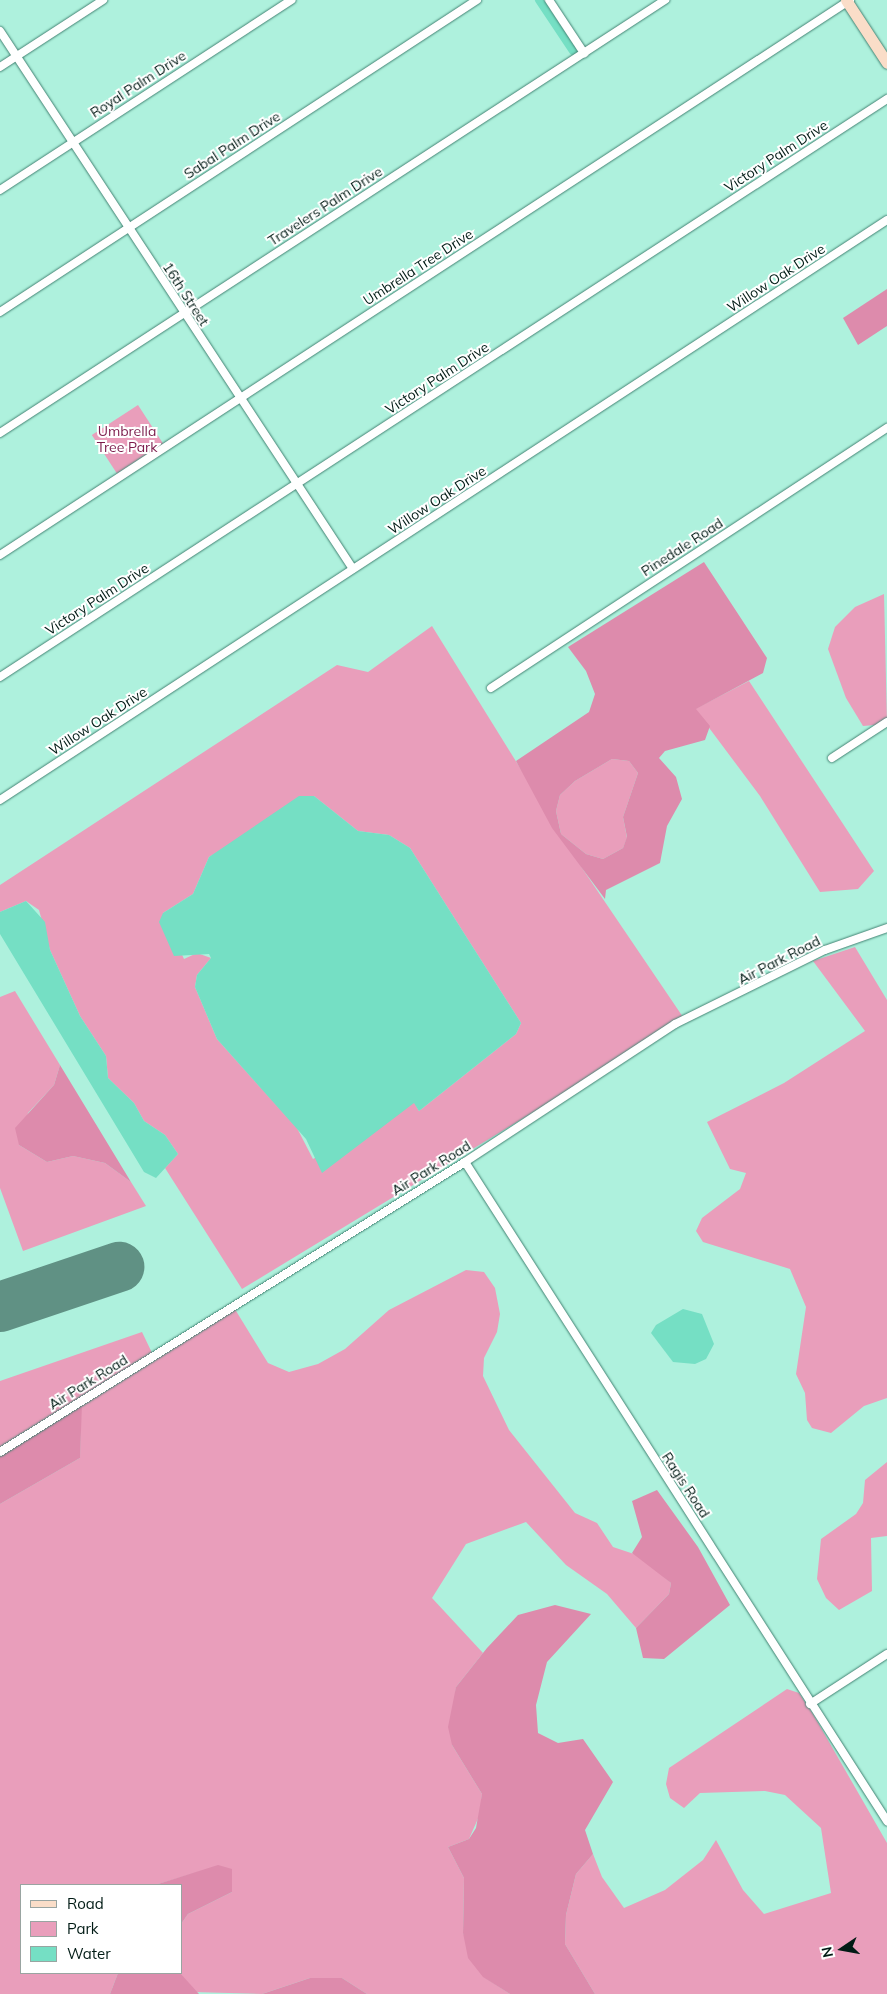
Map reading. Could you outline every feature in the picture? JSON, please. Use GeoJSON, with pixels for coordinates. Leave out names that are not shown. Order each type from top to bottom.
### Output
{"type":"FeatureCollection","features":[{"type":"Feature","properties":{"kind":"main road"},"geometry":{"type":"LineString","coordinates":[[848,1],[887,63]]}},
{"type":"Feature","properties":{"kind":"street"},"geometry":{"type":"LineString","coordinates":[[0,67],[103,0]]}},
{"type":"Feature","properties":{"kind":"street","name":"Royal Palm Drive"},"geometry":{"type":"LineString","coordinates":[[0,190],[290,0]]}},
{"type":"Feature","properties":{"kind":"street","name":"Sabal Palm Drive"},"geometry":{"type":"LineString","coordinates":[[0,312],[477,0]]}},
{"type":"Feature","properties":{"kind":"street"},"geometry":{"type":"LineString","coordinates":[[549,0],[584,53]]}},
{"type":"Feature","properties":{"kind":"street","name":"Travelers Palm Drive"},"geometry":{"type":"LineString","coordinates":[[0,433],[665,0]]}},
{"type":"Feature","properties":{"kind":"street","name":"Umbrella Tree Drive"},"geometry":{"type":"LineString","coordinates":[[0,555],[848,1]]}},
{"type":"Feature","properties":{"kind":"street","name":"16th Street"},"geometry":{"type":"LineString","coordinates":[[0,31],[353,569]]}},
{"type":"Feature","properties":{"kind":"street","name":"Victory Palm Drive"},"geometry":{"type":"LineString","coordinates":[[0,678],[887,99]]}},
{"type":"Feature","properties":{"kind":"street","name":"Willow Oak Drive"},"geometry":{"type":"LineString","coordinates":[[0,800],[887,220]]}},
{"type":"Feature","properties":{"kind":"street","name":"Pinedale Road"},"geometry":{"type":"LineString","coordinates":[[491,688],[887,428]]}},
{"type":"Feature","properties":{"kind":"street"},"geometry":{"type":"LineString","coordinates":[[832,758],[887,722]]}},
{"type":"Feature","properties":{"kind":"street","name":"Air Park Road"},"geometry":{"type":"LineString","coordinates":[[0,1452],[465,1162],[675,1024],[825,950],[887,928]]}},
{"type":"Feature","properties":{"kind":"street","name":"Ragis Road"},"geometry":{"type":"LineString","coordinates":[[465,1162],[810,1704],[887,1821]]}},
{"type":"Feature","properties":{"kind":"street"},"geometry":{"type":"LineString","coordinates":[[810,1704],[887,1654]]}},
{"type":"Feature","properties":{"kind":"green space","name":"Umbrella Tree Park"},"geometry":{"type":"Polygon","coordinates":[[[138,405],[163,444],[117,474],[92,435],[138,405]]]}},
{"type":"Feature","properties":{"kind":"green space"},"geometry":{"type":"Polygon","coordinates":[[[884,594],[887,724],[863,726],[846,698],[828,649],[835,627],[855,607],[884,594]]]}},
{"type":"Feature","properties":{"kind":"green space"},"geometry":{"type":"Polygon","coordinates":[[[432,626],[584,871],[685,1020],[242,1289],[165,1168],[178,1154],[165,1135],[144,1121],[134,1103],[108,1078],[106,1056],[80,1016],[50,950],[39,910],[26,901],[0,912],[0,885],[337,665],[368,672],[432,626]],[[314,796],[209,857],[193,894],[163,913],[184,959],[197,953],[211,958],[197,975],[195,987],[217,1039],[297,1128],[313,1159],[414,1102],[419,1111],[516,1034],[521,1023],[410,848],[389,835],[358,831],[314,796]]]}},
{"type":"Feature","properties":{"kind":"green space"},"geometry":{"type":"Polygon","coordinates":[[[749,681],[874,871],[858,889],[820,892],[760,796],[695,709],[749,681]]]}},
{"type":"Feature","properties":{"kind":"green space"},"geometry":{"type":"Polygon","coordinates":[[[612,759],[629,761],[638,773],[623,817],[627,838],[623,848],[603,859],[586,854],[561,834],[556,811],[560,795],[575,781],[612,759]]]}},
{"type":"Feature","properties":{"kind":"green space"},"geometry":{"type":"Polygon","coordinates":[[[855,947],[887,1000],[887,1398],[864,1406],[831,1433],[812,1428],[807,1420],[805,1393],[796,1374],[806,1307],[790,1269],[703,1242],[696,1231],[702,1218],[740,1189],[746,1173],[730,1169],[707,1122],[784,1083],[865,1031],[813,961],[855,947]]]}},
{"type":"Feature","properties":{"kind":"green space"},"geometry":{"type":"Polygon","coordinates":[[[15,991],[60,1065],[54,1085],[28,1113],[19,1145],[47,1162],[73,1156],[105,1163],[131,1182],[146,1206],[23,1251],[0,1188],[0,997],[15,991]]]}},
{"type":"Feature","properties":{"kind":"green space"},"geometry":{"type":"Polygon","coordinates":[[[466,1270],[484,1272],[495,1288],[500,1314],[497,1332],[484,1358],[483,1376],[509,1430],[575,1513],[597,1523],[613,1547],[640,1556],[671,1583],[669,1594],[636,1628],[607,1594],[566,1565],[526,1522],[466,1544],[432,1598],[483,1653],[456,1687],[452,1745],[482,1794],[480,1814],[469,1839],[448,1847],[464,1878],[463,1933],[484,1977],[510,1994],[367,1994],[342,1978],[310,1978],[262,1994],[193,1992],[181,1974],[182,1923],[188,1914],[232,1892],[218,1866],[158,1884],[20,1884],[20,1974],[118,1974],[110,1994],[0,1994],[0,1504],[80,1458],[81,1404],[0,1456],[0,1381],[142,1332],[154,1357],[233,1306],[268,1363],[289,1372],[318,1364],[345,1349],[389,1310],[466,1270]]]}},
{"type":"Feature","properties":{"kind":"green space"},"geometry":{"type":"Polygon","coordinates":[[[887,1462],[887,1536],[871,1538],[872,1591],[839,1610],[826,1598],[817,1579],[821,1539],[856,1514],[863,1503],[865,1480],[887,1462]]]}},
{"type":"Feature","properties":{"kind":"green space"},"geometry":{"type":"Polygon","coordinates":[[[787,1689],[799,1693],[813,1714],[887,1843],[887,1994],[595,1994],[565,1944],[566,1915],[576,1874],[593,1854],[602,1877],[624,1908],[665,1890],[703,1860],[716,1840],[743,1890],[764,1914],[831,1893],[821,1828],[785,1795],[765,1791],[700,1793],[684,1808],[670,1798],[666,1784],[669,1768],[787,1689]]]}},
{"type":"Feature","properties":{"kind":"shaded area"},"geometry":{"type":"Polygon","coordinates":[[[887,289],[887,326],[858,345],[843,318],[887,289]]]}},
{"type":"Feature","properties":{"kind":"shaded area"},"geometry":{"type":"Polygon","coordinates":[[[704,562],[767,658],[763,673],[696,709],[710,726],[705,740],[665,751],[659,758],[676,777],[682,799],[667,826],[660,863],[606,890],[605,899],[552,828],[516,761],[589,712],[595,694],[586,671],[568,647],[704,562]],[[612,759],[575,781],[560,795],[556,811],[561,834],[586,854],[603,859],[623,848],[627,837],[623,817],[638,773],[629,761],[612,759]]]}},
{"type":"Feature","properties":{"kind":"shaded area"},"geometry":{"type":"Polygon","coordinates":[[[60,1065],[131,1182],[105,1163],[73,1156],[47,1162],[19,1145],[15,1128],[54,1085],[60,1065]]]}},
{"type":"Feature","properties":{"kind":"shaded area"},"geometry":{"type":"Polygon","coordinates":[[[82,1404],[80,1458],[0,1504],[0,1456],[82,1404]]]}},
{"type":"Feature","properties":{"kind":"shaded area"},"geometry":{"type":"Polygon","coordinates":[[[657,1490],[698,1547],[730,1605],[664,1659],[643,1658],[636,1628],[669,1594],[671,1583],[632,1553],[642,1537],[632,1501],[657,1490]]]}},
{"type":"Feature","properties":{"kind":"shaded area"},"geometry":{"type":"Polygon","coordinates":[[[555,1605],[591,1614],[547,1662],[536,1705],[538,1733],[558,1743],[583,1739],[613,1782],[585,1830],[593,1854],[576,1874],[566,1915],[565,1944],[595,1994],[510,1994],[483,1977],[468,1958],[463,1933],[464,1878],[448,1847],[469,1839],[476,1828],[482,1794],[452,1745],[448,1727],[456,1687],[487,1648],[518,1615],[555,1605]]]}},
{"type":"Feature","properties":{"kind":"shaded area"},"geometry":{"type":"Polygon","coordinates":[[[218,1865],[232,1869],[232,1892],[188,1914],[182,1923],[182,1884],[158,1884],[218,1865]]]}},
{"type":"Feature","properties":{"kind":"shaded area"},"geometry":{"type":"Polygon","coordinates":[[[118,1974],[181,1974],[199,1994],[110,1994],[118,1974]]]}},
{"type":"Feature","properties":{"kind":"shaded area"},"geometry":{"type":"Polygon","coordinates":[[[310,1978],[342,1978],[367,1994],[262,1994],[310,1978]]]}},
{"type":"Feature","properties":{"kind":"water"},"geometry":{"type":"Polygon","coordinates":[[[299,796],[314,796],[358,831],[389,835],[410,848],[521,1023],[516,1034],[419,1111],[414,1103],[322,1173],[306,1139],[217,1039],[195,987],[197,975],[211,958],[209,954],[174,956],[159,922],[163,913],[193,894],[209,857],[299,796]]]}},
{"type":"Feature","properties":{"kind":"water"},"geometry":{"type":"Polygon","coordinates":[[[26,901],[45,922],[50,950],[80,1016],[106,1056],[108,1078],[134,1103],[144,1121],[165,1135],[178,1154],[156,1178],[144,1172],[0,934],[0,912],[26,901]]]}},
{"type":"Feature","properties":{"kind":"water"},"geometry":{"type":"Polygon","coordinates":[[[683,1309],[702,1314],[714,1344],[706,1359],[695,1364],[673,1362],[651,1333],[656,1325],[683,1309]]]}},
{"type":"Feature","properties":{"kind":"waterway"},"geometry":{"type":"LineString","coordinates":[[539,0],[573,51]]}},
{"type":"Feature","properties":{"kind":"runway"},"geometry":{"type":"LineString","coordinates":[[0,1307],[119,1267]]}}]}
